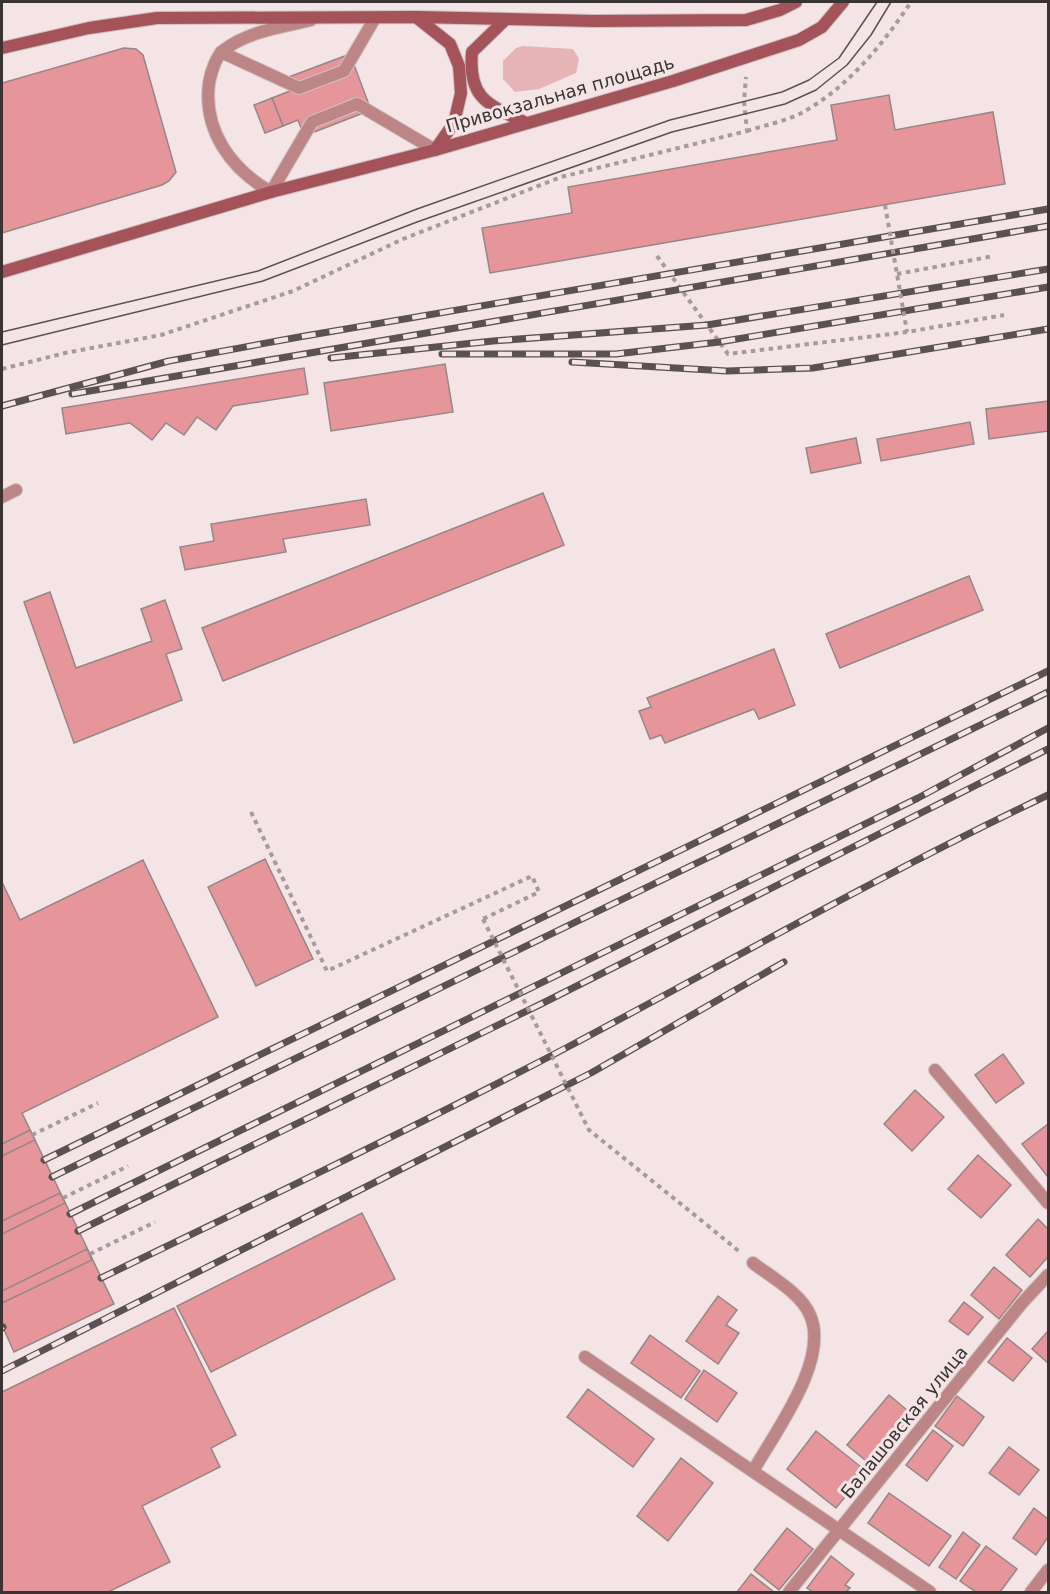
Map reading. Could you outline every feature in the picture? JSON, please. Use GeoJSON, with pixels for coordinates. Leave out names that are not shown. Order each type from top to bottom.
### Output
{"type":"FeatureCollection","features":[{"type":"Feature","properties":{"kind":"main road"},"geometry":{"type":"LineString","coordinates":[[2,48],[88,28],[157,18],[416,17],[505,20],[747,20],[780,10],[796,2]]}},
{"type":"Feature","properties":{"kind":"main road","name":"Привокзальная площадь"},"geometry":{"type":"LineString","coordinates":[[2,272],[272,192],[435,150],[524,122],[673,81],[799,40],[822,27],[843,2]]}},
{"type":"Feature","properties":{"kind":"main road"},"geometry":{"type":"LineString","coordinates":[[416,17],[450,44],[459,66],[461,93],[454,123],[435,150]]}},
{"type":"Feature","properties":{"kind":"main road"},"geometry":{"type":"LineString","coordinates":[[505,20],[472,52],[471,70],[478,94],[493,106],[524,122]]}},
{"type":"Feature","properties":{"kind":"street"},"geometry":{"type":"LineString","coordinates":[[221,52],[299,88],[344,71],[375,18]]}},
{"type":"Feature","properties":{"kind":"street"},"geometry":{"type":"LineString","coordinates":[[316,19],[236,41],[221,52],[210,74],[207,102],[217,137],[233,163],[251,180],[272,192],[312,122],[357,104],[435,150]]}},
{"type":"Feature","properties":{"kind":"street"},"geometry":{"type":"LineString","coordinates":[[2,497],[16,490]]}},
{"type":"Feature","properties":{"kind":"street"},"geometry":{"type":"LineString","coordinates":[[934,1070],[1048,1203]]}},
{"type":"Feature","properties":{"kind":"street"},"geometry":{"type":"LineString","coordinates":[[753,1263],[800,1299],[811,1315],[814,1335],[812,1360],[801,1386],[753,1471]]}},
{"type":"Feature","properties":{"kind":"street","name":"Балашовская улица"},"geometry":{"type":"LineString","coordinates":[[789,1593],[1022,1303],[1048,1275]]}},
{"type":"Feature","properties":{"kind":"street"},"geometry":{"type":"LineString","coordinates":[[585,1357],[840,1529],[930,1593]]}},
{"type":"Feature","properties":{"kind":"street"},"geometry":{"type":"LineString","coordinates":[[1031,1593],[1048,1570]]}},
{"type":"Feature","properties":{"kind":"path"},"geometry":{"type":"LineString","coordinates":[[2,369],[65,352],[161,335],[293,291],[403,239],[561,177],[747,131],[804,112],[871,58],[911,2]]}},
{"type":"Feature","properties":{"kind":"path"},"geometry":{"type":"LineString","coordinates":[[747,57],[744,101],[747,131]]}},
{"type":"Feature","properties":{"kind":"path"},"geometry":{"type":"LineString","coordinates":[[885,205],[907,332]]}},
{"type":"Feature","properties":{"kind":"path"},"geometry":{"type":"LineString","coordinates":[[657,256],[728,354],[907,332],[1004,315]]}},
{"type":"Feature","properties":{"kind":"path"},"geometry":{"type":"LineString","coordinates":[[897,274],[994,256]]}},
{"type":"Feature","properties":{"kind":"path"},"geometry":{"type":"LineString","coordinates":[[251,812],[327,971],[532,876],[539,892],[483,919],[589,1130],[753,1263]]}},
{"type":"Feature","properties":{"kind":"path"},"geometry":{"type":"LineString","coordinates":[[32,1135],[98,1103]]}},
{"type":"Feature","properties":{"kind":"path"},"geometry":{"type":"LineString","coordinates":[[63,1198],[128,1166]]}},
{"type":"Feature","properties":{"kind":"path"},"geometry":{"type":"LineString","coordinates":[[90,1254],[155,1222]]}},
{"type":"Feature","properties":{"kind":"shaded area"},"geometry":{"type":"Polygon","coordinates":[[[523,46],[573,49],[579,59],[576,73],[539,89],[515,92],[503,79],[503,61],[516,48],[523,46]]]}},
{"type":"Feature","properties":{"kind":"building"},"geometry":{"type":"Polygon","coordinates":[[[124,48],[136,49],[143,55],[176,172],[169,181],[162,185],[2,233],[2,83],[124,48]]]}},
{"type":"Feature","properties":{"kind":"building"},"geometry":{"type":"Polygon","coordinates":[[[350,54],[371,110],[304,136],[298,120],[283,126],[272,98],[290,91],[286,78],[350,54]]]}},
{"type":"Feature","properties":{"kind":"building"},"geometry":{"type":"Polygon","coordinates":[[[889,95],[895,130],[993,112],[1005,184],[490,273],[482,228],[572,213],[568,187],[837,140],[831,105],[889,95]]]}},
{"type":"Feature","properties":{"kind":"building"},"geometry":{"type":"Polygon","coordinates":[[[272,98],[283,126],[265,133],[254,105],[272,98]]]}},
{"type":"Feature","properties":{"kind":"building"},"geometry":{"type":"Polygon","coordinates":[[[445,364],[453,412],[331,431],[324,383],[445,364]]]}},
{"type":"Feature","properties":{"kind":"building"},"geometry":{"type":"Polygon","coordinates":[[[304,368],[308,394],[233,406],[216,430],[197,417],[184,435],[166,423],[152,440],[130,423],[66,434],[62,408],[304,368]]]}},
{"type":"Feature","properties":{"kind":"building"},"geometry":{"type":"Polygon","coordinates":[[[1048,401],[1048,431],[989,439],[986,409],[1048,401]]]}},
{"type":"Feature","properties":{"kind":"building"},"geometry":{"type":"Polygon","coordinates":[[[970,422],[974,444],[881,461],[877,439],[970,422]]]}},
{"type":"Feature","properties":{"kind":"building"},"geometry":{"type":"Polygon","coordinates":[[[856,438],[861,463],[811,473],[806,448],[856,438]]]}},
{"type":"Feature","properties":{"kind":"building"},"geometry":{"type":"Polygon","coordinates":[[[543,493],[564,545],[223,681],[202,628],[543,493]]]}},
{"type":"Feature","properties":{"kind":"building"},"geometry":{"type":"Polygon","coordinates":[[[366,499],[370,525],[283,539],[286,552],[185,570],[180,547],[214,541],[211,524],[366,499]]]}},
{"type":"Feature","properties":{"kind":"building"},"geometry":{"type":"Polygon","coordinates":[[[969,576],[983,610],[840,668],[826,634],[969,576]]]}},
{"type":"Feature","properties":{"kind":"building"},"geometry":{"type":"Polygon","coordinates":[[[50,592],[76,668],[152,641],[141,609],[165,600],[182,649],[166,654],[182,700],[74,743],[24,602],[50,592]]]}},
{"type":"Feature","properties":{"kind":"building"},"geometry":{"type":"Polygon","coordinates":[[[774,649],[795,705],[759,719],[754,709],[665,743],[661,735],[650,739],[639,711],[651,707],[647,698],[774,649]]]}},
{"type":"Feature","properties":{"kind":"building"},"geometry":{"type":"Polygon","coordinates":[[[265,859],[313,959],[256,986],[208,887],[265,859]]]}},
{"type":"Feature","properties":{"kind":"building"},"geometry":{"type":"Polygon","coordinates":[[[143,860],[218,1017],[22,1113],[114,1304],[14,1352],[2,1325],[2,882],[20,920],[143,860]]]}},
{"type":"Feature","properties":{"kind":"building"},"geometry":{"type":"Polygon","coordinates":[[[1003,1054],[1024,1083],[996,1103],[975,1075],[1003,1054]]]}},
{"type":"Feature","properties":{"kind":"building"},"geometry":{"type":"Polygon","coordinates":[[[915,1090],[944,1117],[912,1151],[884,1124],[915,1090]]]}},
{"type":"Feature","properties":{"kind":"building"},"geometry":{"type":"Polygon","coordinates":[[[1048,1124],[1048,1177],[1022,1144],[1048,1124]]]}},
{"type":"Feature","properties":{"kind":"building"},"geometry":{"type":"Polygon","coordinates":[[[30,1130],[35,1140],[2,1156],[2,1144],[30,1130]]]}},
{"type":"Feature","properties":{"kind":"building"},"geometry":{"type":"Polygon","coordinates":[[[978,1155],[1011,1185],[981,1218],[948,1189],[978,1155]]]}},
{"type":"Feature","properties":{"kind":"building"},"geometry":{"type":"Polygon","coordinates":[[[60,1193],[65,1203],[2,1234],[2,1221],[60,1193]]]}},
{"type":"Feature","properties":{"kind":"building"},"geometry":{"type":"Polygon","coordinates":[[[362,1213],[395,1279],[211,1372],[177,1306],[362,1213]]]}},
{"type":"Feature","properties":{"kind":"building"},"geometry":{"type":"Polygon","coordinates":[[[1038,1219],[1048,1229],[1048,1257],[1030,1277],[1006,1255],[1038,1219]]]}},
{"type":"Feature","properties":{"kind":"building"},"geometry":{"type":"Polygon","coordinates":[[[87,1249],[92,1260],[2,1303],[2,1291],[87,1249]]]}},
{"type":"Feature","properties":{"kind":"building"},"geometry":{"type":"Polygon","coordinates":[[[994,1267],[1022,1290],[999,1319],[971,1295],[994,1267]]]}},
{"type":"Feature","properties":{"kind":"building"},"geometry":{"type":"Polygon","coordinates":[[[718,1296],[737,1310],[726,1325],[739,1333],[718,1364],[686,1341],[718,1296]]]}},
{"type":"Feature","properties":{"kind":"building"},"geometry":{"type":"Polygon","coordinates":[[[964,1302],[983,1317],[968,1335],[949,1321],[964,1302]]]}},
{"type":"Feature","properties":{"kind":"building"},"geometry":{"type":"Polygon","coordinates":[[[174,1308],[236,1435],[211,1448],[220,1467],[142,1506],[170,1562],[108,1592],[2,1592],[2,1392],[174,1308]]]}},
{"type":"Feature","properties":{"kind":"building"},"geometry":{"type":"Polygon","coordinates":[[[1048,1333],[1048,1363],[1032,1349],[1048,1333]]]}},
{"type":"Feature","properties":{"kind":"building"},"geometry":{"type":"Polygon","coordinates":[[[650,1335],[700,1371],[681,1398],[631,1363],[650,1335]]]}},
{"type":"Feature","properties":{"kind":"building"},"geometry":{"type":"Polygon","coordinates":[[[1007,1338],[1032,1358],[1013,1381],[988,1362],[1007,1338]]]}},
{"type":"Feature","properties":{"kind":"building"},"geometry":{"type":"Polygon","coordinates":[[[704,1370],[737,1393],[717,1422],[685,1399],[704,1370]]]}},
{"type":"Feature","properties":{"kind":"building"},"geometry":{"type":"Polygon","coordinates":[[[588,1389],[654,1439],[633,1467],[567,1417],[588,1389]]]}},
{"type":"Feature","properties":{"kind":"building"},"geometry":{"type":"Polygon","coordinates":[[[889,1395],[914,1416],[872,1466],[847,1445],[889,1395]]]}},
{"type":"Feature","properties":{"kind":"building"},"geometry":{"type":"Polygon","coordinates":[[[957,1396],[984,1417],[963,1446],[935,1426],[957,1396]]]}},
{"type":"Feature","properties":{"kind":"building"},"geometry":{"type":"Polygon","coordinates":[[[933,1430],[953,1446],[927,1481],[906,1465],[933,1430]]]}},
{"type":"Feature","properties":{"kind":"building"},"geometry":{"type":"Polygon","coordinates":[[[816,1431],[866,1471],[836,1508],[787,1469],[816,1431]]]}},
{"type":"Feature","properties":{"kind":"building"},"geometry":{"type":"Polygon","coordinates":[[[1009,1447],[1039,1470],[1019,1495],[989,1473],[1009,1447]]]}},
{"type":"Feature","properties":{"kind":"building"},"geometry":{"type":"Polygon","coordinates":[[[681,1458],[713,1483],[668,1541],[637,1516],[681,1458]]]}},
{"type":"Feature","properties":{"kind":"building"},"geometry":{"type":"Polygon","coordinates":[[[889,1493],[951,1536],[929,1566],[868,1523],[889,1493]]]}},
{"type":"Feature","properties":{"kind":"building"},"geometry":{"type":"Polygon","coordinates":[[[1034,1508],[1048,1519],[1048,1537],[1036,1555],[1013,1538],[1034,1508]]]}},
{"type":"Feature","properties":{"kind":"building"},"geometry":{"type":"Polygon","coordinates":[[[787,1528],[813,1549],[779,1590],[754,1570],[787,1528]]]}},
{"type":"Feature","properties":{"kind":"building"},"geometry":{"type":"Polygon","coordinates":[[[963,1532],[980,1545],[956,1579],[939,1567],[963,1532]]]}},
{"type":"Feature","properties":{"kind":"building"},"geometry":{"type":"Polygon","coordinates":[[[986,1546],[1017,1569],[1000,1592],[976,1592],[960,1581],[986,1546]]]}},
{"type":"Feature","properties":{"kind":"building"},"geometry":{"type":"Polygon","coordinates":[[[831,1556],[854,1574],[845,1585],[850,1588],[846,1592],[813,1592],[807,1588],[831,1556]]]}},
{"type":"Feature","properties":{"kind":"building"},"geometry":{"type":"Polygon","coordinates":[[[751,1574],[774,1592],[737,1592],[751,1574]]]}},
{"type":"Feature","properties":{"kind":"tram line"},"geometry":{"type":"LineString","coordinates":[[2,332],[258,271],[417,209],[670,120],[782,92],[809,80],[839,58],[877,2]]}},
{"type":"Feature","properties":{"kind":"tram line"},"geometry":{"type":"LineString","coordinates":[[2,345],[263,281],[417,222],[672,132],[785,104],[816,90],[847,65],[871,35],[891,2]]}},
{"type":"Feature","properties":{"kind":"railway"},"geometry":{"type":"LineString","coordinates":[[2,406],[169,361],[1048,209]]}},
{"type":"Feature","properties":{"kind":"railway"},"geometry":{"type":"LineString","coordinates":[[72,394],[1048,226]]}},
{"type":"Feature","properties":{"kind":"railway"},"geometry":{"type":"LineString","coordinates":[[331,358],[493,341],[707,325],[1048,269]]}},
{"type":"Feature","properties":{"kind":"railway"},"geometry":{"type":"LineString","coordinates":[[442,354],[616,354],[719,342],[1048,287]]}},
{"type":"Feature","properties":{"kind":"railway"},"geometry":{"type":"LineString","coordinates":[[572,362],[727,371],[813,368],[1048,329]]}},
{"type":"Feature","properties":{"kind":"railway"},"geometry":{"type":"LineString","coordinates":[[44,1160],[1048,671]]}},
{"type":"Feature","properties":{"kind":"railway"},"geometry":{"type":"LineString","coordinates":[[52,1177],[1048,692]]}},
{"type":"Feature","properties":{"kind":"railway"},"geometry":{"type":"LineString","coordinates":[[70,1214],[918,798],[1048,728]]}},
{"type":"Feature","properties":{"kind":"railway"},"geometry":{"type":"LineString","coordinates":[[78,1231],[541,1004],[1048,749]]}},
{"type":"Feature","properties":{"kind":"railway"},"geometry":{"type":"LineString","coordinates":[[101,1278],[508,1078],[866,887],[1048,795]]}},
{"type":"Feature","properties":{"kind":"railway"},"geometry":{"type":"LineString","coordinates":[[2,1371],[591,1073],[784,962]]}}]}
